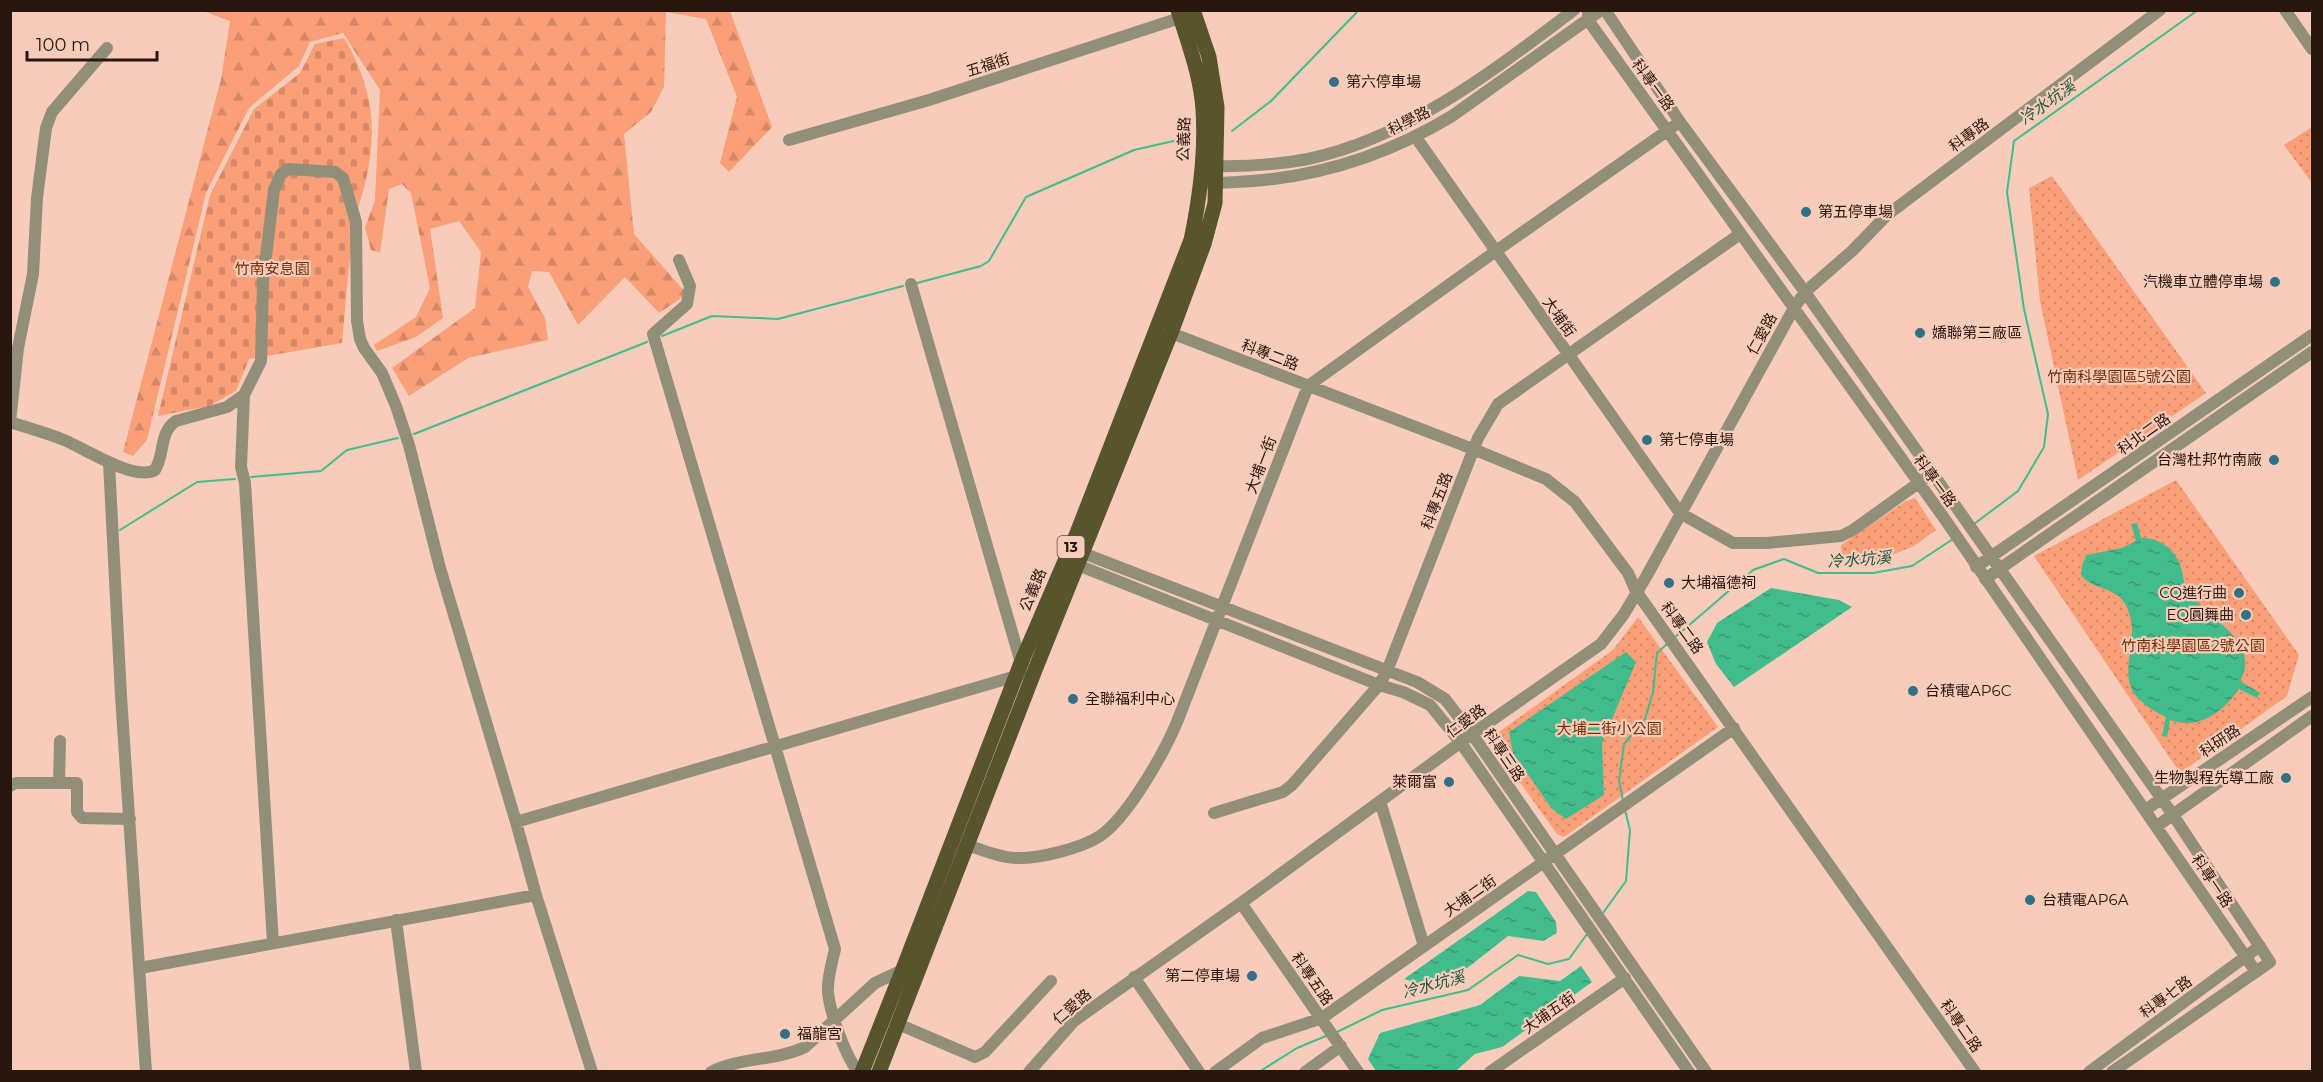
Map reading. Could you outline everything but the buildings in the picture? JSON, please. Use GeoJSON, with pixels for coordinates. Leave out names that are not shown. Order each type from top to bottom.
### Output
{"type":"FeatureCollection","features":[{"type":"Feature","properties":{"kind":"main road","name":"公義路"},"geometry":{"type":"LineString","coordinates":[[1074,557],[1102,465],[1191,240],[1200,200],[1208,183],[1217,107],[1209,57],[1186,13]]}},
{"type":"Feature","properties":{"kind":"main road","name":"公義路"},"geometry":{"type":"LineString","coordinates":[[860,1071],[1024,670],[1074,557],[1110,490],[1204,244],[1215,202],[1208,183]]}},
{"type":"Feature","properties":{"kind":"main road","name":"公義路"},"geometry":{"type":"LineString","coordinates":[[879,1071],[967,845],[1024,670]]}},
{"type":"Feature","properties":{"kind":"street","name":"科學路"},"geometry":{"type":"LineString","coordinates":[[1209,166],[1238,167],[1307,159],[1360,144],[1441,104],[1574,10]]}},
{"type":"Feature","properties":{"kind":"street","name":"科學路"},"geometry":{"type":"LineString","coordinates":[[1208,183],[1294,177],[1338,167],[1382,152],[1452,116],[1588,15],[1603,10]]}},
{"type":"Feature","properties":{"kind":"street","name":"科專一路"},"geometry":{"type":"LineString","coordinates":[[1603,10],[1680,122],[1805,292],[2162,798],[2270,962]]}},
{"type":"Feature","properties":{"kind":"street","name":"科專路"},"geometry":{"type":"LineString","coordinates":[[1805,292],[1852,251],[1887,215],[2160,10]]}},
{"type":"Feature","properties":{"kind":"street"},"geometry":{"type":"LineString","coordinates":[[2285,10],[2313,49]]}},
{"type":"Feature","properties":{"kind":"street","name":"五福街"},"geometry":{"type":"LineString","coordinates":[[789,140],[929,100],[1186,13]]}},
{"type":"Feature","properties":{"kind":"street","name":"科專一路"},"geometry":{"type":"LineString","coordinates":[[1588,15],[1667,131],[1944,518],[2256,972]]}},
{"type":"Feature","properties":{"kind":"street"},"geometry":{"type":"LineString","coordinates":[[107,48],[52,112],[46,128],[37,198],[33,274],[18,348],[10,422],[65,440],[109,463],[151,473],[159,465],[166,432],[170,425],[176,421],[227,407],[244,396]]}},
{"type":"Feature","properties":{"kind":"street"},"geometry":{"type":"LineString","coordinates":[[1308,386],[1680,122]]}},
{"type":"Feature","properties":{"kind":"street","name":"大埔街"},"geometry":{"type":"LineString","coordinates":[[1415,136],[1680,513]]}},
{"type":"Feature","properties":{"kind":"street"},"geometry":{"type":"LineString","coordinates":[[273,943],[244,483],[241,467],[244,396],[261,361],[263,281],[274,190],[281,174],[288,169],[335,172],[343,178],[356,222],[357,321],[360,339],[382,373],[406,435],[440,568],[536,895],[592,1071]]}},
{"type":"Feature","properties":{"kind":"street","name":"科專五路"},"geometry":{"type":"LineString","coordinates":[[1214,813],[1283,792],[1292,785],[1379,685],[1387,670],[1473,448],[1497,404],[1740,234]]}},
{"type":"Feature","properties":{"kind":"street"},"geometry":{"type":"LineString","coordinates":[[679,260],[690,286],[687,304],[653,334],[835,949],[828,984],[835,1021],[853,1065],[860,1071]]}},
{"type":"Feature","properties":{"kind":"street"},"geometry":{"type":"LineString","coordinates":[[516,822],[1024,670],[911,284]]}},
{"type":"Feature","properties":{"kind":"street","name":"仁愛路"},"geometry":{"type":"LineString","coordinates":[[1029,1071],[1074,1021],[1600,644],[1623,614],[1805,292]]}},
{"type":"Feature","properties":{"kind":"street","name":"科專二路"},"geometry":{"type":"LineString","coordinates":[[1171,333],[1473,448],[1546,479],[1575,502],[1628,573],[1636,591],[1975,1071]]}},
{"type":"Feature","properties":{"kind":"street","name":"科北二路"},"geometry":{"type":"LineString","coordinates":[[1976,567],[2313,335]]}},
{"type":"Feature","properties":{"kind":"street","name":"科北二路"},"geometry":{"type":"LineString","coordinates":[[1985,579],[2313,352]]}},
{"type":"Feature","properties":{"kind":"street","name":"大埔一街"},"geometry":{"type":"LineString","coordinates":[[967,845],[1015,859],[1035,856],[1083,844],[1100,836],[1118,820],[1164,752],[1308,386]]}},
{"type":"Feature","properties":{"kind":"street"},"geometry":{"type":"LineString","coordinates":[[109,463],[146,1071]]}},
{"type":"Feature","properties":{"kind":"street"},"geometry":{"type":"LineString","coordinates":[[1102,465],[1110,490]]}},
{"type":"Feature","properties":{"kind":"street"},"geometry":{"type":"LineString","coordinates":[[1680,513],[1733,543],[1767,543],[1841,536],[1854,530],[1933,473]]}},
{"type":"Feature","properties":{"kind":"street","name":"科專三路"},"geometry":{"type":"LineString","coordinates":[[1074,557],[1220,614],[1379,685],[1403,692],[1430,705],[1461,743],[1689,1071]]}},
{"type":"Feature","properties":{"kind":"street","name":"科專三路"},"geometry":{"type":"LineString","coordinates":[[1220,614],[1387,670],[1417,682],[1445,699],[1472,734],[1706,1071]]}},
{"type":"Feature","properties":{"kind":"street","name":"科研路"},"geometry":{"type":"LineString","coordinates":[[2145,810],[2313,697]]}},
{"type":"Feature","properties":{"kind":"street"},"geometry":{"type":"LineString","coordinates":[[2157,826],[2313,716]]}},
{"type":"Feature","properties":{"kind":"street","name":"大埔二街"},"geometry":{"type":"LineString","coordinates":[[1215,1071],[1262,1038],[1324,1021],[1424,946],[1734,728]]}},
{"type":"Feature","properties":{"kind":"street"},"geometry":{"type":"LineString","coordinates":[[59,783],[60,741]]}},
{"type":"Feature","properties":{"kind":"street"},"geometry":{"type":"LineString","coordinates":[[10,786],[16,783],[77,783],[77,812],[82,818],[130,819]]}},
{"type":"Feature","properties":{"kind":"street"},"geometry":{"type":"LineString","coordinates":[[1380,801],[1424,946]]}},
{"type":"Feature","properties":{"kind":"street"},"geometry":{"type":"LineString","coordinates":[[140,968],[536,895]]}},
{"type":"Feature","properties":{"kind":"street","name":"科專五路"},"geometry":{"type":"LineString","coordinates":[[1241,903],[1358,1071]]}},
{"type":"Feature","properties":{"kind":"street"},"geometry":{"type":"LineString","coordinates":[[396,920],[416,1071]]}},
{"type":"Feature","properties":{"kind":"street","name":"科專七路"},"geometry":{"type":"LineString","coordinates":[[2090,1071],[2260,946]]}},
{"type":"Feature","properties":{"kind":"street"},"geometry":{"type":"LineString","coordinates":[[711,1071],[725,1065],[792,1053],[805,1047],[875,983],[924,958]]}},
{"type":"Feature","properties":{"kind":"street","name":"科專七路"},"geometry":{"type":"LineString","coordinates":[[2112,1071],[2270,962]]}},
{"type":"Feature","properties":{"kind":"street"},"geometry":{"type":"LineString","coordinates":[[1134,977],[1199,1071]]}},
{"type":"Feature","properties":{"kind":"street","name":"大埔五街"},"geometry":{"type":"LineString","coordinates":[[1490,1071],[1624,978]]}},
{"type":"Feature","properties":{"kind":"street"},"geometry":{"type":"LineString","coordinates":[[898,1024],[975,1057],[985,1052],[1051,981]]}},
{"type":"Feature","properties":{"kind":"street"},"geometry":{"type":"LineString","coordinates":[[1305,1071],[1339,1043]]}},
{"type":"Feature","properties":{"kind":"green space"},"geometry":{"type":"Polygon","coordinates":[[[203,11],[730,11],[772,127],[729,172],[720,163],[737,97],[706,19],[666,12],[664,87],[651,112],[624,134],[634,234],[687,294],[659,313],[625,277],[578,325],[549,272],[532,271],[528,287],[545,318],[548,340],[468,358],[409,396],[392,368],[475,308],[481,252],[459,221],[430,229],[443,318],[416,337],[377,351],[374,345],[416,317],[430,288],[411,193],[402,184],[389,189],[380,253],[371,250],[365,228],[375,200],[380,90],[343,33],[310,42],[299,66],[249,108],[206,193],[147,440],[133,456],[123,452],[221,79],[230,21],[203,11]]]}},
{"type":"Feature","properties":{"kind":"green space","name":"竹南安息園"},"geometry":{"type":"Polygon","coordinates":[[[344,38],[361,73],[366,90],[372,124],[372,142],[351,250],[342,343],[249,359],[236,391],[209,406],[158,416],[210,195],[254,109],[300,73],[315,44],[344,38]]]}},
{"type":"Feature","properties":{"kind":"green space"},"geometry":{"type":"Polygon","coordinates":[[[2312,127],[2312,183],[2284,145],[2312,127]]]}},
{"type":"Feature","properties":{"kind":"green space","name":"竹南科學園區5號公園"},"geometry":{"type":"Polygon","coordinates":[[[2052,176],[2206,393],[2078,480],[2040,301],[2029,188],[2052,176]]]}},
{"type":"Feature","properties":{"kind":"green space","name":"竹南科學園區2號公園"},"geometry":{"type":"Polygon","coordinates":[[[2176,480],[2299,655],[2287,696],[2180,773],[2034,556],[2176,480]]]}},
{"type":"Feature","properties":{"kind":"green space"},"geometry":{"type":"Polygon","coordinates":[[[1915,498],[1936,530],[1914,546],[1880,560],[1842,560],[1841,545],[1906,501],[1915,498]]]}},
{"type":"Feature","properties":{"kind":"green space","name":"大埔二街小公園"},"geometry":{"type":"Polygon","coordinates":[[[1638,617],[1718,727],[1564,837],[1557,834],[1489,739],[1613,650],[1638,617]]]}},
{"type":"Feature","properties":{"kind":"water"},"geometry":{"type":"Polygon","coordinates":[[[2137,523],[2141,538],[2157,541],[2175,555],[2189,593],[2223,625],[2240,645],[2245,668],[2240,681],[2260,693],[2257,698],[2239,689],[2218,712],[2201,721],[2191,723],[2170,720],[2167,737],[2162,736],[2166,717],[2145,705],[2134,692],[2129,680],[2128,666],[2132,637],[2126,605],[2111,591],[2092,584],[2081,575],[2086,555],[2122,548],[2136,541],[2131,524],[2137,523]]]}},
{"type":"Feature","properties":{"kind":"water"},"geometry":{"type":"Polygon","coordinates":[[[1771,588],[1839,600],[1852,607],[1734,687],[1716,664],[1707,642],[1717,623],[1771,588]]]}},
{"type":"Feature","properties":{"kind":"water"},"geometry":{"type":"Polygon","coordinates":[[[1626,652],[1636,662],[1602,743],[1604,795],[1566,819],[1552,809],[1513,753],[1509,732],[1626,652]]]}},
{"type":"Feature","properties":{"kind":"water"},"geometry":{"type":"Polygon","coordinates":[[[1528,891],[1536,892],[1556,922],[1557,933],[1543,941],[1508,936],[1457,976],[1424,985],[1404,979],[1528,891]]]}},
{"type":"Feature","properties":{"kind":"water"},"geometry":{"type":"Polygon","coordinates":[[[1581,966],[1592,982],[1502,1047],[1475,1054],[1456,1071],[1376,1071],[1368,1059],[1380,1033],[1480,1005],[1519,976],[1560,981],[1581,966]]]}},
{"type":"Feature","properties":{"kind":"waterway"},"geometry":{"type":"LineString","coordinates":[[1232,131],[1271,101],[1359,10]]}},
{"type":"Feature","properties":{"kind":"waterway","name":"冷水坑溪"},"geometry":{"type":"LineString","coordinates":[[1974,524],[2018,491],[2044,447],[2048,414],[2024,309],[2007,192],[2014,141],[2198,10]]}},
{"type":"Feature","properties":{"kind":"waterway"},"geometry":{"type":"LineString","coordinates":[[917,283],[981,266],[989,261],[1026,197],[1134,150],[1187,138]]}},
{"type":"Feature","properties":{"kind":"waterway"},"geometry":{"type":"LineString","coordinates":[[662,336],[712,316],[778,319],[903,286]]}},
{"type":"Feature","properties":{"kind":"waterway"},"geometry":{"type":"LineString","coordinates":[[414,434],[647,342]]}},
{"type":"Feature","properties":{"kind":"waterway"},"geometry":{"type":"LineString","coordinates":[[251,477],[321,471],[347,450],[398,438]]}},
{"type":"Feature","properties":{"kind":"waterway"},"geometry":{"type":"LineString","coordinates":[[120,530],[197,482],[235,479]]}},
{"type":"Feature","properties":{"kind":"waterway","name":"冷水坑溪"},"geometry":{"type":"LineString","coordinates":[[1673,639],[1753,570],[1784,559],[1818,573],[1873,573],[1912,566],[1953,539]]}},
{"type":"Feature","properties":{"kind":"waterway","name":"冷水坑溪"},"geometry":{"type":"LineString","coordinates":[[1623,801],[1619,781],[1624,744],[1645,719],[1653,692],[1657,653],[1667,644]]}},
{"type":"Feature","properties":{"kind":"waterway","name":"冷水坑溪"},"geometry":{"type":"LineString","coordinates":[[1603,913],[1626,881],[1630,830],[1625,810]]}},
{"type":"Feature","properties":{"kind":"waterway","name":"冷水坑溪"},"geometry":{"type":"LineString","coordinates":[[1337,1032],[1382,1010],[1468,990],[1518,955],[1548,964],[1569,959],[1587,934]]}},
{"type":"Feature","properties":{"kind":"waterway","name":"冷水坑溪"},"geometry":{"type":"LineString","coordinates":[[1259,1072],[1297,1048],[1326,1036]]}},
{"type":"Feature","properties":{"kind":"place","name":"第六停車場"},"geometry":{"type":"Point","coordinates":[1334,82]}},
{"type":"Feature","properties":{"kind":"place","name":"第五停車場"},"geometry":{"type":"Point","coordinates":[1806,212]}},
{"type":"Feature","properties":{"kind":"place","name":"汽機車立體停車場"},"geometry":{"type":"Point","coordinates":[2275,282]}},
{"type":"Feature","properties":{"kind":"place","name":"嬌聯第三廠區"},"geometry":{"type":"Point","coordinates":[1920,333]}},
{"type":"Feature","properties":{"kind":"place","name":"第七停車場"},"geometry":{"type":"Point","coordinates":[1647,440]}},
{"type":"Feature","properties":{"kind":"place","name":"台灣杜邦竹南廠"},"geometry":{"type":"Point","coordinates":[2274,460]}},
{"type":"Feature","properties":{"kind":"place","name":"大埔福德祠"},"geometry":{"type":"Point","coordinates":[1669,583]}},
{"type":"Feature","properties":{"kind":"place","name":"CQ進行曲"},"geometry":{"type":"Point","coordinates":[2239,593]}},
{"type":"Feature","properties":{"kind":"place","name":"EQ圓舞曲"},"geometry":{"type":"Point","coordinates":[2246,615]}},
{"type":"Feature","properties":{"kind":"place","name":"台積電AP6C"},"geometry":{"type":"Point","coordinates":[1913,691]}},
{"type":"Feature","properties":{"kind":"place","name":"全聯福利中心"},"geometry":{"type":"Point","coordinates":[1073,699]}},
{"type":"Feature","properties":{"kind":"place","name":"生物製程先導工廠"},"geometry":{"type":"Point","coordinates":[2286,778]}},
{"type":"Feature","properties":{"kind":"place","name":"萊爾富"},"geometry":{"type":"Point","coordinates":[1449,782]}},
{"type":"Feature","properties":{"kind":"place","name":"台積電AP6A"},"geometry":{"type":"Point","coordinates":[2030,900]}},
{"type":"Feature","properties":{"kind":"place","name":"第二停車場"},"geometry":{"type":"Point","coordinates":[1252,976]}},
{"type":"Feature","properties":{"kind":"place","name":"福龍宮"},"geometry":{"type":"Point","coordinates":[785,1034]}}]}
